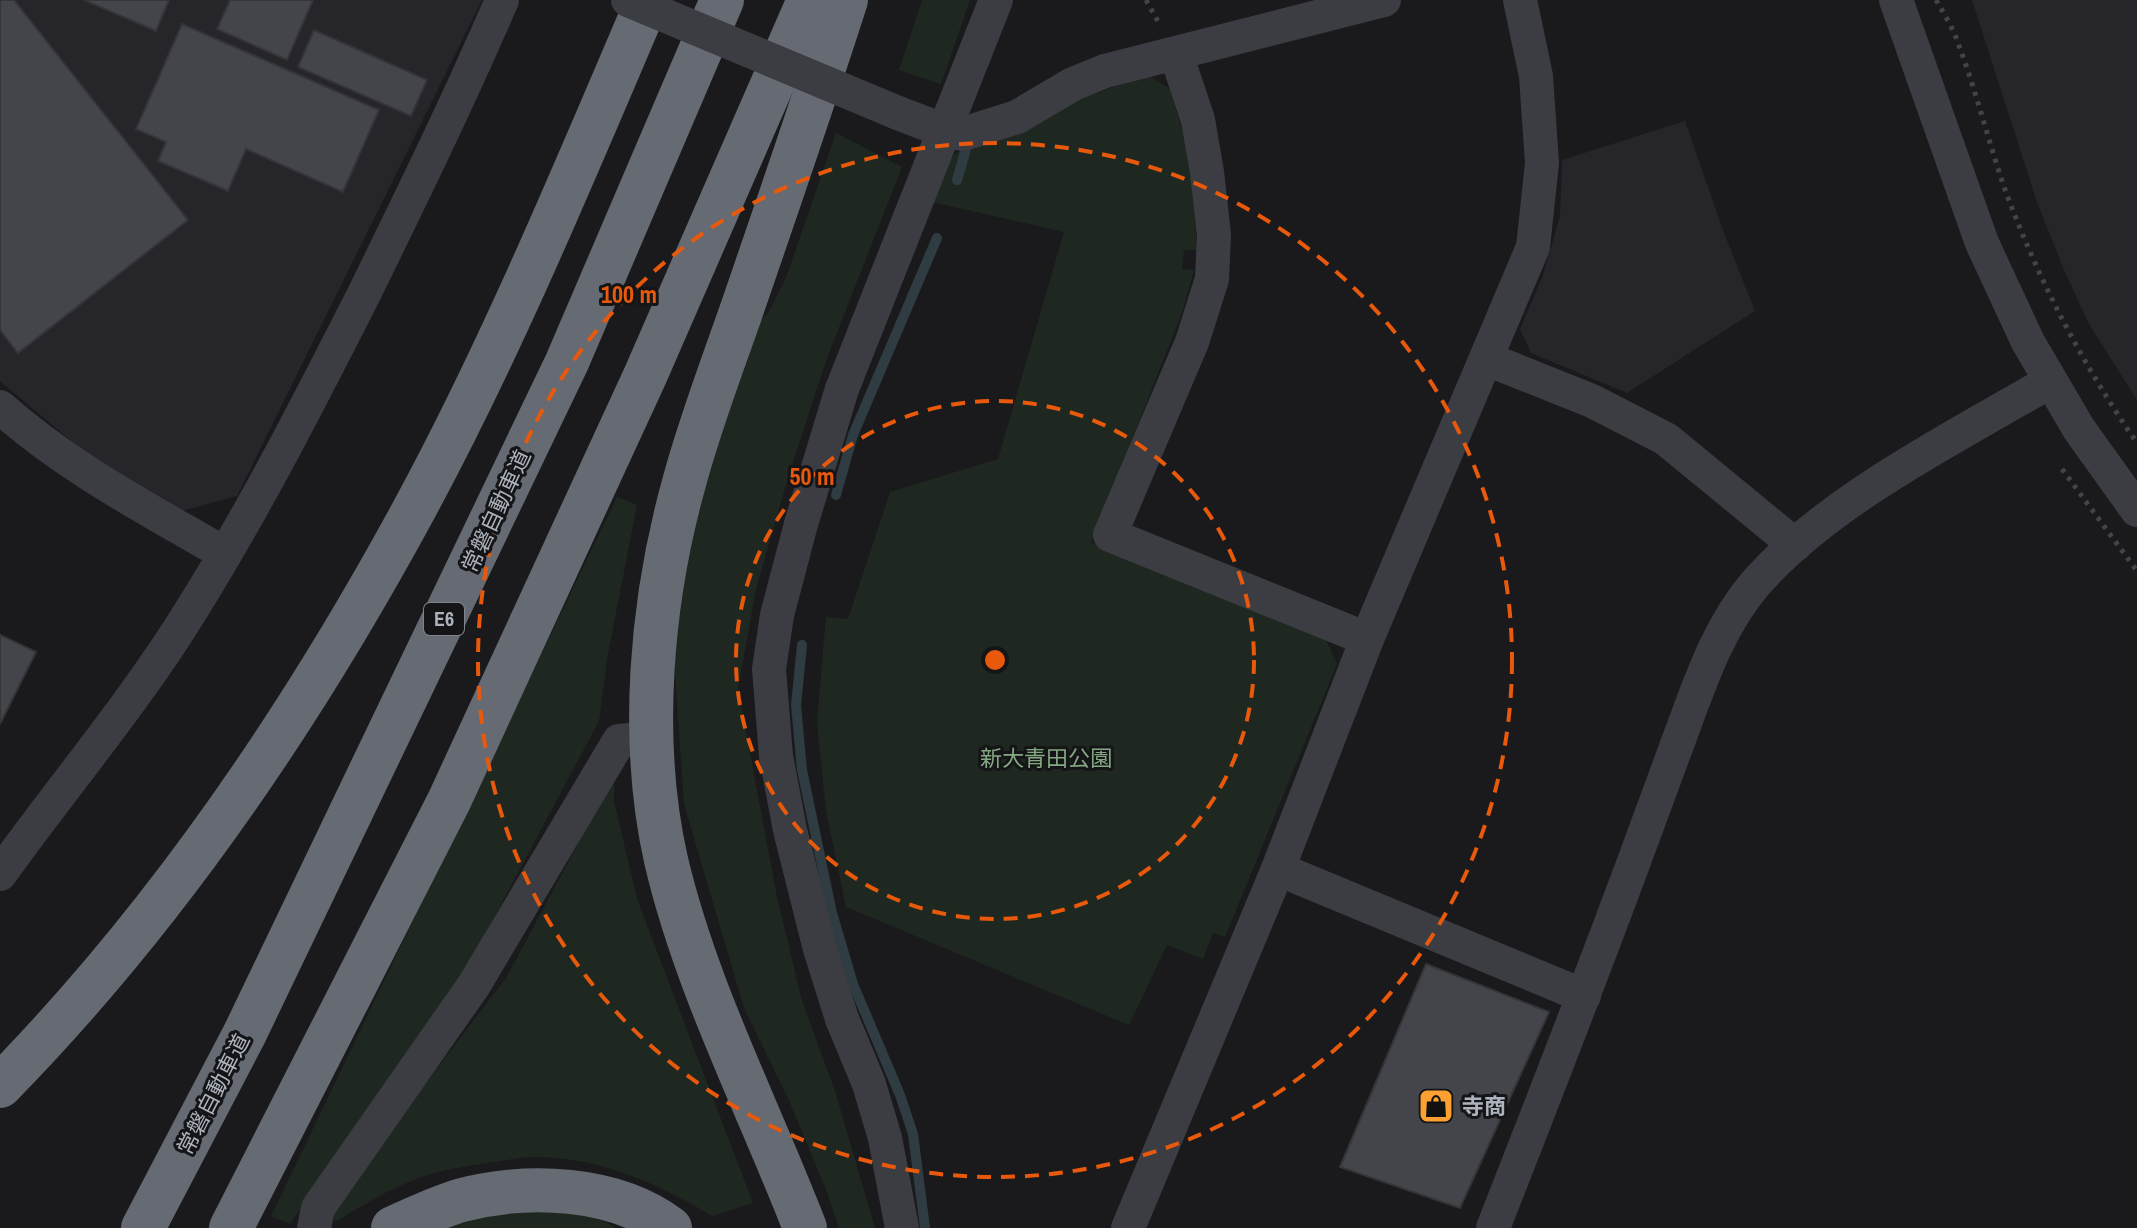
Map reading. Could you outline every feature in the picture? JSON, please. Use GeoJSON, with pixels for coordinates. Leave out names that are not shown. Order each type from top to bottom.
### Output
{"type":"FeatureCollection","features":[{"type":"Feature","properties":{"kind":"highway"},"geometry":{"type":"LineString","coordinates":[[0,1086],[108,964],[222,820],[289,722],[345,630],[417,505],[482,376],[648,0]]}},
{"type":"Feature","properties":{"kind":"highway","name":"常磐自動車道"},"geometry":{"type":"LineString","coordinates":[[143,1228],[272,976],[567,362],[722,0]]}},
{"type":"Feature","properties":{"kind":"highway"},"geometry":{"type":"LineString","coordinates":[[231,1228],[456,787],[651,362],[809,0]]}},
{"type":"Feature","properties":{"kind":"highway"},"geometry":{"type":"LineString","coordinates":[[805,1228],[689,939],[666,859],[655,789],[652,709],[659,599],[683,484],[846,0]]}},
{"type":"Feature","properties":{"kind":"highway"},"geometry":{"type":"LineString","coordinates":[[393,1228],[462,1200],[542,1190],[588,1194],[623,1205],[670,1228]]}},
{"type":"Feature","properties":{"kind":"street"},"geometry":{"type":"LineString","coordinates":[[0,874],[163,651],[225,554],[316,390],[453,114],[502,0]]}},
{"type":"Feature","properties":{"kind":"street"},"geometry":{"type":"LineString","coordinates":[[628,0],[898,113],[945,131],[963,134],[1017,117],[1084,79],[1105,71],[1384,0]]}},
{"type":"Feature","properties":{"kind":"street"},"geometry":{"type":"LineString","coordinates":[[902,1228],[885,1138],[869,1084],[833,991],[790,830],[776,756],[769,669],[777,615],[842,389],[996,0]]}},
{"type":"Feature","properties":{"kind":"street"},"geometry":{"type":"LineString","coordinates":[[1128,1228],[1278,869],[1367,639],[1533,247],[1542,163],[1536,76],[1520,0]]}},
{"type":"Feature","properties":{"kind":"street"},"geometry":{"type":"LineString","coordinates":[[1896,0],[1982,243],[2028,342],[2049,382],[2137,510]]}},
{"type":"Feature","properties":{"kind":"street"},"geometry":{"type":"LineString","coordinates":[[1176,54],[1198,120],[1207,172],[1214,235],[1212,279],[1192,342],[1110,535],[1367,639]]}},
{"type":"Feature","properties":{"kind":"street"},"geometry":{"type":"LineString","coordinates":[[1487,359],[1592,401],[1666,439],[1795,545]]}},
{"type":"Feature","properties":{"kind":"street"},"geometry":{"type":"LineString","coordinates":[[1493,1228],[1716,646],[1733,613],[1756,582],[1828,518],[2049,382]]}},
{"type":"Feature","properties":{"kind":"street"},"geometry":{"type":"LineString","coordinates":[[0,407],[36,439],[225,554]]}},
{"type":"Feature","properties":{"kind":"street"},"geometry":{"type":"LineString","coordinates":[[314,1228],[318,1208],[474,985],[619,741],[653,738]]}},
{"type":"Feature","properties":{"kind":"street"},"geometry":{"type":"LineString","coordinates":[[1278,869],[1584,996]]}},
{"type":"Feature","properties":{"kind":"path"},"geometry":{"type":"LineString","coordinates":[[1936,0],[1958,40],[2006,191],[2027,245],[2060,317],[2107,400],[2137,443]]}},
{"type":"Feature","properties":{"kind":"shaded area"},"geometry":{"type":"Polygon","coordinates":[[[0,0],[482,0],[237,496],[182,511],[94,460],[0,381],[0,0]]]}},
{"type":"Feature","properties":{"kind":"shaded area"},"geometry":{"type":"Polygon","coordinates":[[[1972,0],[2137,0],[2137,400],[2089,324],[2064,270],[2037,202],[1972,0]]]}},
{"type":"Feature","properties":{"kind":"shaded area"},"geometry":{"type":"Polygon","coordinates":[[[1685,121],[1755,311],[1627,393],[1531,353],[1520,329],[1543,275],[1560,216],[1562,160],[1685,121]]]}},
{"type":"Feature","properties":{"kind":"green space"},"geometry":{"type":"Polygon","coordinates":[[[922,0],[970,0],[941,84],[899,70],[922,0]]]}},
{"type":"Feature","properties":{"kind":"green space","name":"新大青田公園"},"geometry":{"type":"Polygon","coordinates":[[[1149,76],[1170,89],[1192,162],[1197,250],[1184,250],[1182,269],[1194,270],[1182,313],[1091,543],[1326,640],[1337,664],[1225,937],[1213,933],[1203,959],[1167,945],[1129,1025],[846,907],[826,811],[817,722],[826,617],[848,619],[890,492],[998,459],[1064,232],[932,202],[946,166],[953,156],[985,137],[1149,76]]]}},
{"type":"Feature","properties":{"kind":"green space"},"geometry":{"type":"Polygon","coordinates":[[[836,133],[902,167],[827,358],[790,471],[756,589],[738,689],[777,897],[802,1001],[835,1091],[875,1228],[839,1228],[788,1098],[744,1008],[684,804],[671,613],[744,340],[770,310],[787,275],[836,133]]]}},
{"type":"Feature","properties":{"kind":"green space"},"geometry":{"type":"Polygon","coordinates":[[[617,497],[637,505],[608,654],[599,721],[472,959],[290,1224],[271,1216],[617,497]]]}},
{"type":"Feature","properties":{"kind":"green space"},"geometry":{"type":"Polygon","coordinates":[[[607,774],[614,776],[614,801],[637,899],[753,1203],[712,1216],[628,1174],[583,1162],[529,1157],[421,1177],[335,1222],[332,1217],[413,1100],[506,978],[577,846],[607,774]]]}},
{"type":"Feature","properties":{"kind":"green space"},"geometry":{"type":"Polygon","coordinates":[[[586,1211],[616,1228],[444,1228],[482,1212],[586,1211]]]}},
{"type":"Feature","properties":{"kind":"building"},"geometry":{"type":"Polygon","coordinates":[[[0,0],[14,0],[188,220],[18,353],[0,330],[0,0]]]}},
{"type":"Feature","properties":{"kind":"building"},"geometry":{"type":"Polygon","coordinates":[[[84,0],[169,0],[156,31],[84,0]]]}},
{"type":"Feature","properties":{"kind":"building"},"geometry":{"type":"Polygon","coordinates":[[[230,0],[313,0],[287,60],[217,29],[230,0]]]}},
{"type":"Feature","properties":{"kind":"building"},"geometry":{"type":"Polygon","coordinates":[[[182,24],[379,110],[343,192],[246,149],[228,191],[158,161],[166,142],[136,129],[182,24]]]}},
{"type":"Feature","properties":{"kind":"building"},"geometry":{"type":"Polygon","coordinates":[[[314,30],[427,80],[411,116],[298,67],[314,30]]]}},
{"type":"Feature","properties":{"kind":"building"},"geometry":{"type":"Polygon","coordinates":[[[0,635],[36,652],[0,724],[0,635]]]}},
{"type":"Feature","properties":{"kind":"building","name":"寺商"},"geometry":{"type":"Polygon","coordinates":[[[1426,964],[1549,1012],[1460,1208],[1340,1167],[1426,964]]]}},
{"type":"Feature","properties":{"kind":"waterway"},"geometry":{"type":"LineString","coordinates":[[957,180],[966,149]]}},
{"type":"Feature","properties":{"kind":"waterway"},"geometry":{"type":"LineString","coordinates":[[836,495],[853,435],[937,238]]}},
{"type":"Feature","properties":{"kind":"waterway"},"geometry":{"type":"LineString","coordinates":[[802,645],[796,705],[802,770],[832,913],[853,984],[900,1095],[913,1134],[925,1228]]}},
{"type":"Feature","properties":{"kind":"place","name":"寺商"},"geometry":{"type":"Point","coordinates":[1436,1106]}}]}
